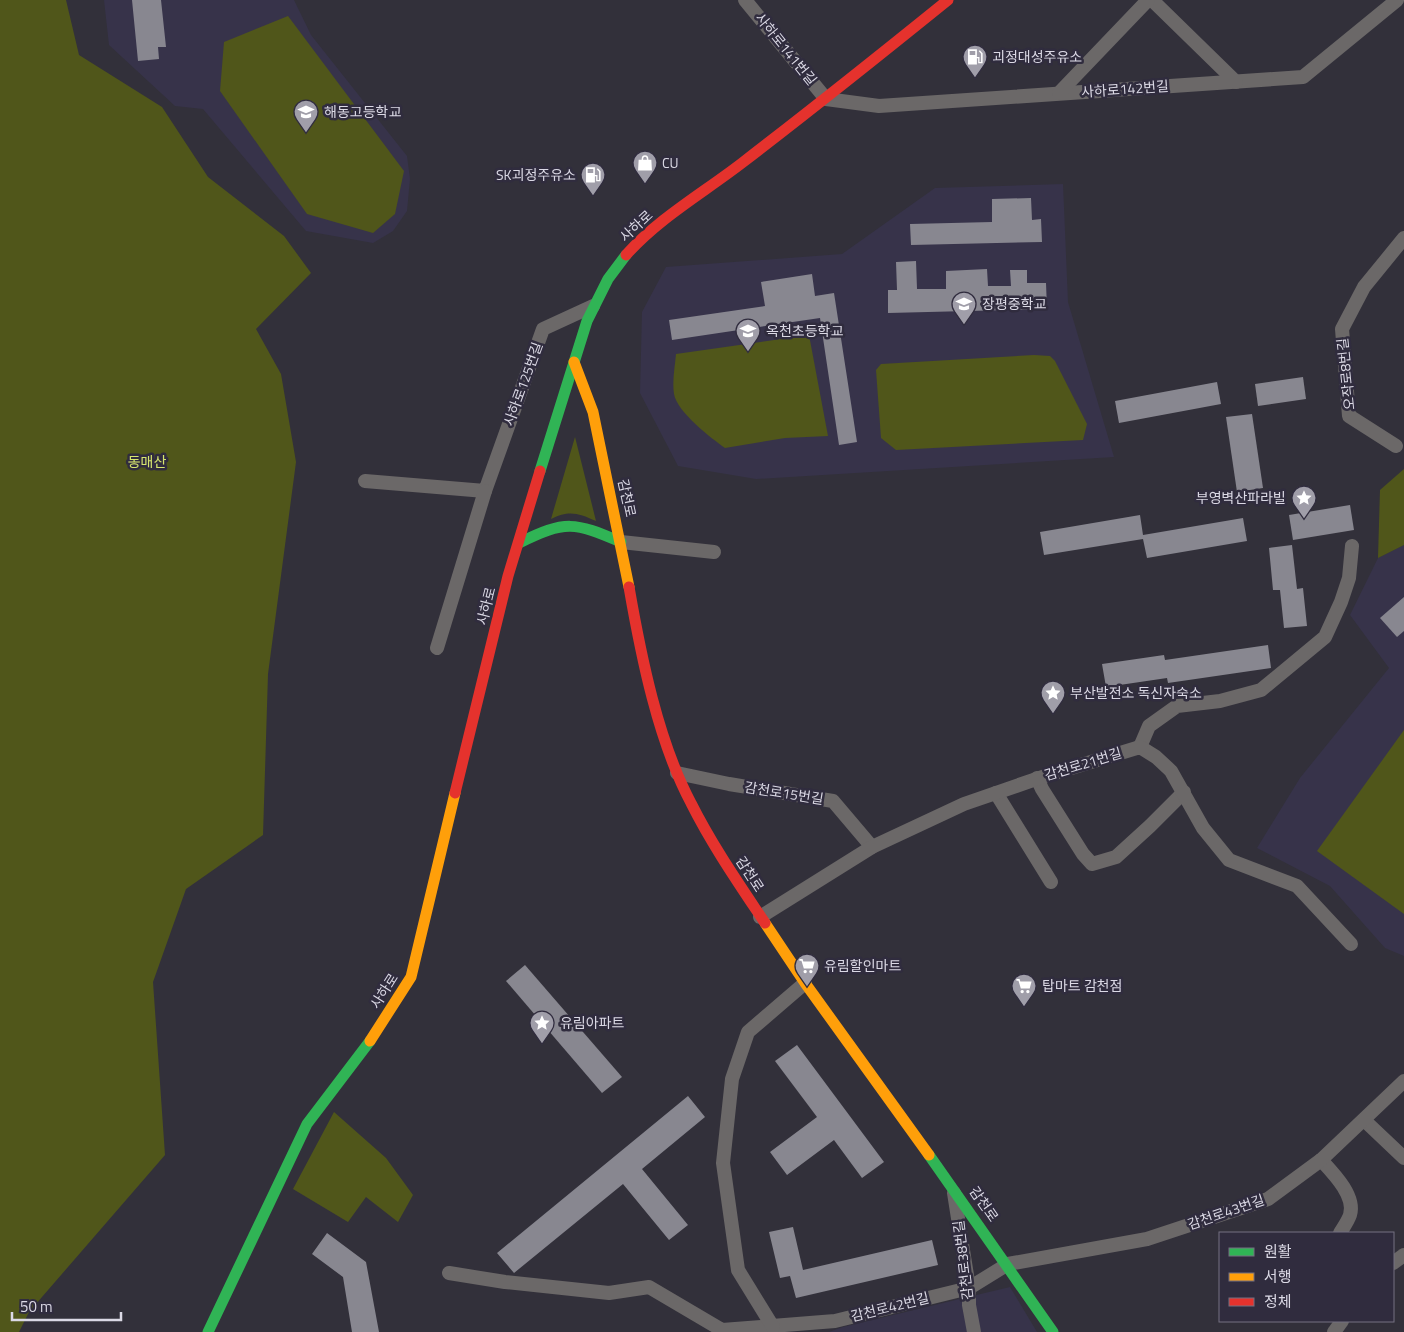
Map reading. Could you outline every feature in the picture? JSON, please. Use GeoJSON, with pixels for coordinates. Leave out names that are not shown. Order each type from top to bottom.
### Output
{"type":"FeatureCollection","features":[{"type":"Feature","properties":{"kind":"street","name":"사하로141번길"},"geometry":{"type":"LineString","coordinates":[[746,0],[826,99]]}},
{"type":"Feature","properties":{"kind":"street","name":"사하로"},"geometry":{"type":"LineString","coordinates":[[208,1332],[307,1124],[364,1051],[411,976],[508,576],[583,332],[593,306],[617,266],[644,236],[826,99],[948,0]]}},
{"type":"Feature","properties":{"kind":"street"},"geometry":{"type":"LineString","coordinates":[[1059,93],[1148,0]]}},
{"type":"Feature","properties":{"kind":"street"},"geometry":{"type":"LineString","coordinates":[[1152,0],[1236,82]]}},
{"type":"Feature","properties":{"kind":"street","name":"사하로142번길"},"geometry":{"type":"LineString","coordinates":[[826,99],[878,106],[1303,77],[1397,0]]}},
{"type":"Feature","properties":{"kind":"street","name":"오작로8번길"},"geometry":{"type":"LineString","coordinates":[[1396,446],[1349,416],[1342,330],[1364,287],[1404,238]]}},
{"type":"Feature","properties":{"kind":"street","name":"사하로125번길"},"geometry":{"type":"LineString","coordinates":[[436,648],[485,491],[543,329],[593,306]]}},
{"type":"Feature","properties":{"kind":"street","name":"감천로"},"geometry":{"type":"LineString","coordinates":[[574,362],[592,412],[621,542],[638,636],[663,732],[676,773],[703,827],[805,984],[1008,1264],[1053,1332]]}},
{"type":"Feature","properties":{"kind":"street"},"geometry":{"type":"LineString","coordinates":[[365,481],[485,491]]}},
{"type":"Feature","properties":{"kind":"street"},"geometry":{"type":"LineString","coordinates":[[519,542],[558,525],[571,524],[583,526],[621,542],[714,552]]}},
{"type":"Feature","properties":{"kind":"street"},"geometry":{"type":"LineString","coordinates":[[1140,747],[1149,726],[1178,706],[1220,701],[1261,690],[1325,637],[1342,602],[1349,578],[1352,546]]}},
{"type":"Feature","properties":{"kind":"street","name":"감천로21번길"},"geometry":{"type":"LineString","coordinates":[[760,917],[872,848],[964,804],[1038,778],[1140,747],[1171,772],[1203,828],[1228,860],[1297,886],[1351,944]]}},
{"type":"Feature","properties":{"kind":"street","name":"감천로15번길"},"geometry":{"type":"LineString","coordinates":[[676,773],[729,784],[833,801],[872,848]]}},
{"type":"Feature","properties":{"kind":"street"},"geometry":{"type":"LineString","coordinates":[[1038,778],[1042,789],[1083,854],[1092,864],[1116,857],[1184,792]]}},
{"type":"Feature","properties":{"kind":"street"},"geometry":{"type":"LineString","coordinates":[[996,793],[1051,882]]}},
{"type":"Feature","properties":{"kind":"street"},"geometry":{"type":"LineString","coordinates":[[773,1327],[738,1270],[723,1163],[732,1079],[748,1032],[805,984]]}},
{"type":"Feature","properties":{"kind":"street","name":"감천로43번길"},"geometry":{"type":"LineString","coordinates":[[1008,1264],[1147,1239],[1268,1199],[1321,1160],[1404,1081]]}},
{"type":"Feature","properties":{"kind":"street"},"geometry":{"type":"LineString","coordinates":[[1364,1120],[1404,1158]]}},
{"type":"Feature","properties":{"kind":"street"},"geometry":{"type":"LineString","coordinates":[[1321,1160],[1338,1179],[1350,1202],[1350,1215],[1341,1232]]}},
{"type":"Feature","properties":{"kind":"street","name":"감천로38번길"},"geometry":{"type":"LineString","coordinates":[[953,1188],[969,1288],[968,1306],[974,1332]]}},
{"type":"Feature","properties":{"kind":"street","name":"감천로42번길"},"geometry":{"type":"LineString","coordinates":[[448,1273],[505,1282],[609,1293],[649,1287],[722,1330],[834,1326],[969,1288],[1008,1264]]}},
{"type":"Feature","properties":{"kind":"shaded area","name":"해동고등학교"},"geometry":{"type":"Polygon","coordinates":[[[104,0],[294,0],[311,35],[407,156],[410,179],[407,211],[393,231],[373,243],[306,231],[203,109],[175,106],[109,45],[104,0]]]}},
{"type":"Feature","properties":{"kind":"shaded area"},"geometry":{"type":"Polygon","coordinates":[[[1063,184],[1068,302],[1114,457],[756,479],[678,466],[640,393],[642,312],[666,267],[842,254],[935,188],[1063,184]]]}},
{"type":"Feature","properties":{"kind":"shaded area"},"geometry":{"type":"Polygon","coordinates":[[[1404,545],[1404,956],[1385,948],[1330,886],[1257,848],[1300,778],[1389,668],[1350,615],[1378,558],[1404,545]]]}},
{"type":"Feature","properties":{"kind":"shaded area"},"geometry":{"type":"Polygon","coordinates":[[[1010,1287],[1037,1332],[829,1332],[843,1327],[1010,1287]]]}},
{"type":"Feature","properties":{"kind":"green space","name":"동매산"},"geometry":{"type":"Polygon","coordinates":[[[0,0],[66,0],[79,55],[162,107],[208,177],[284,236],[311,273],[256,329],[281,374],[296,462],[268,674],[263,835],[186,889],[153,982],[165,1155],[29,1312],[19,1332],[0,1332],[0,0]]]}},
{"type":"Feature","properties":{"kind":"green space"},"geometry":{"type":"Polygon","coordinates":[[[288,16],[404,171],[395,214],[373,233],[307,214],[220,91],[224,42],[288,16]]]}},
{"type":"Feature","properties":{"kind":"green space"},"geometry":{"type":"Polygon","coordinates":[[[809,335],[828,436],[785,438],[725,448],[695,424],[676,401],[673,384],[676,354],[809,335]]]}},
{"type":"Feature","properties":{"kind":"green space"},"geometry":{"type":"Polygon","coordinates":[[[1034,355],[1050,356],[1055,361],[1087,424],[1083,440],[896,450],[881,438],[876,370],[881,364],[1034,355]]]}},
{"type":"Feature","properties":{"kind":"green space"},"geometry":{"type":"Polygon","coordinates":[[[575,437],[596,521],[574,514],[563,514],[551,519],[575,437]]]}},
{"type":"Feature","properties":{"kind":"green space"},"geometry":{"type":"Polygon","coordinates":[[[1404,469],[1404,545],[1378,558],[1380,490],[1404,469]]]}},
{"type":"Feature","properties":{"kind":"green space"},"geometry":{"type":"Polygon","coordinates":[[[1404,730],[1404,914],[1317,851],[1404,730]]]}},
{"type":"Feature","properties":{"kind":"green space"},"geometry":{"type":"Polygon","coordinates":[[[334,1112],[386,1158],[413,1195],[398,1222],[366,1197],[348,1222],[293,1189],[334,1112]]]}},
{"type":"Feature","properties":{"kind":"building"},"geometry":{"type":"Polygon","coordinates":[[[132,0],[161,0],[166,47],[158,47],[159,59],[138,61],[132,0]]]}},
{"type":"Feature","properties":{"kind":"building"},"geometry":{"type":"Polygon","coordinates":[[[1031,198],[1032,220],[1041,219],[1042,242],[911,245],[910,224],[992,222],[992,199],[1031,198]]]}},
{"type":"Feature","properties":{"kind":"building"},"geometry":{"type":"Polygon","coordinates":[[[916,261],[917,289],[946,289],[946,271],[987,269],[988,286],[1011,286],[1010,270],[1027,270],[1027,283],[1046,283],[1047,309],[888,313],[888,290],[897,290],[896,262],[916,261]]]}},
{"type":"Feature","properties":{"kind":"building"},"geometry":{"type":"Polygon","coordinates":[[[812,274],[815,296],[834,293],[857,442],[839,445],[820,318],[672,340],[669,320],[765,306],[761,282],[812,274]]]}},
{"type":"Feature","properties":{"kind":"building"},"geometry":{"type":"Polygon","coordinates":[[[1303,377],[1306,399],[1258,406],[1255,384],[1303,377]]]}},
{"type":"Feature","properties":{"kind":"building"},"geometry":{"type":"Polygon","coordinates":[[[1217,382],[1221,404],[1119,423],[1115,401],[1217,382]]]}},
{"type":"Feature","properties":{"kind":"building"},"geometry":{"type":"Polygon","coordinates":[[[1252,414],[1263,488],[1237,492],[1226,417],[1252,414]]]}},
{"type":"Feature","properties":{"kind":"building"},"geometry":{"type":"Polygon","coordinates":[[[1350,505],[1354,530],[1293,540],[1289,515],[1350,505]]]}},
{"type":"Feature","properties":{"kind":"building"},"geometry":{"type":"Polygon","coordinates":[[[1140,515],[1143,535],[1243,518],[1247,541],[1147,558],[1143,539],[1044,555],[1040,532],[1140,515]]]}},
{"type":"Feature","properties":{"kind":"building"},"geometry":{"type":"Polygon","coordinates":[[[1292,545],[1297,589],[1303,588],[1307,626],[1284,628],[1280,590],[1273,590],[1269,548],[1292,545]]]}},
{"type":"Feature","properties":{"kind":"building"},"geometry":{"type":"Polygon","coordinates":[[[1404,597],[1404,631],[1397,637],[1380,618],[1404,597]]]}},
{"type":"Feature","properties":{"kind":"building"},"geometry":{"type":"Polygon","coordinates":[[[1268,645],[1271,668],[1168,683],[1167,678],[1106,687],[1102,664],[1164,655],[1165,660],[1268,645]]]}},
{"type":"Feature","properties":{"kind":"building"},"geometry":{"type":"Polygon","coordinates":[[[525,965],[622,1077],[602,1093],[506,981],[525,965]]]}},
{"type":"Feature","properties":{"kind":"building"},"geometry":{"type":"Polygon","coordinates":[[[797,1045],[884,1162],[862,1178],[834,1140],[787,1175],[770,1152],[817,1117],[775,1061],[797,1045]]]}},
{"type":"Feature","properties":{"kind":"building"},"geometry":{"type":"Polygon","coordinates":[[[688,1096],[705,1117],[642,1169],[688,1225],[669,1240],[623,1184],[514,1273],[497,1253],[688,1096]]]}},
{"type":"Feature","properties":{"kind":"building"},"geometry":{"type":"Polygon","coordinates":[[[793,1227],[803,1270],[932,1240],[938,1265],[796,1298],[790,1276],[780,1278],[769,1232],[793,1227]]]}},
{"type":"Feature","properties":{"kind":"building"},"geometry":{"type":"Polygon","coordinates":[[[327,1233],[366,1262],[379,1332],[352,1332],[343,1277],[312,1254],[327,1233]]]}},
{"type":"Feature","properties":{"kind":"traffic: fast"},"geometry":{"type":"LineString","coordinates":[[540,471],[587,321],[608,279],[626,255]]}},
{"type":"Feature","properties":{"kind":"traffic: fast"},"geometry":{"type":"LineString","coordinates":[[519,543],[548,530],[570,526],[592,530],[621,542]]}},
{"type":"Feature","properties":{"kind":"traffic: fast"},"geometry":{"type":"LineString","coordinates":[[208,1332],[307,1124],[370,1041]]}},
{"type":"Feature","properties":{"kind":"traffic: fast"},"geometry":{"type":"LineString","coordinates":[[929,1155],[1053,1332]]}},
{"type":"Feature","properties":{"kind":"traffic: slow"},"geometry":{"type":"LineString","coordinates":[[574,362],[593,412],[629,587]]}},
{"type":"Feature","properties":{"kind":"traffic: slow"},"geometry":{"type":"LineString","coordinates":[[370,1041],[411,977],[455,793]]}},
{"type":"Feature","properties":{"kind":"traffic: slow"},"geometry":{"type":"LineString","coordinates":[[765,923],[805,983],[929,1155]]}},
{"type":"Feature","properties":{"kind":"traffic: jam"},"geometry":{"type":"LineString","coordinates":[[626,255],[653,229],[768,143],[948,0]]}},
{"type":"Feature","properties":{"kind":"traffic: jam"},"geometry":{"type":"LineString","coordinates":[[455,793],[508,576],[540,471]]}},
{"type":"Feature","properties":{"kind":"traffic: jam"},"geometry":{"type":"LineString","coordinates":[[629,587],[652,698],[679,779],[708,834],[765,923]]}},
{"type":"Feature","properties":{"kind":"place","name":"괴정대성주유소"},"geometry":{"type":"Point","coordinates":[975,78]}},
{"type":"Feature","properties":{"kind":"place","name":"해동고등학교"},"geometry":{"type":"Point","coordinates":[306,133]}},
{"type":"Feature","properties":{"kind":"place","name":"CU"},"geometry":{"type":"Point","coordinates":[645,184]}},
{"type":"Feature","properties":{"kind":"place","name":"SK괴정주유소"},"geometry":{"type":"Point","coordinates":[593,196]}},
{"type":"Feature","properties":{"kind":"place","name":"장평중학교"},"geometry":{"type":"Point","coordinates":[964,325]}},
{"type":"Feature","properties":{"kind":"place","name":"옥천초등학교"},"geometry":{"type":"Point","coordinates":[748,352]}},
{"type":"Feature","properties":{"kind":"place","name":"부영벽산파라빌"},"geometry":{"type":"Point","coordinates":[1304,519]}},
{"type":"Feature","properties":{"kind":"place","name":"부산발전소 독신자숙소"},"geometry":{"type":"Point","coordinates":[1053,714]}},
{"type":"Feature","properties":{"kind":"place","name":"유림할인마트"},"geometry":{"type":"Point","coordinates":[807,987]}},
{"type":"Feature","properties":{"kind":"place","name":"탑마트 감천점"},"geometry":{"type":"Point","coordinates":[1024,1007]}},
{"type":"Feature","properties":{"kind":"place","name":"유림아파트"},"geometry":{"type":"Point","coordinates":[542,1044]}}]}
